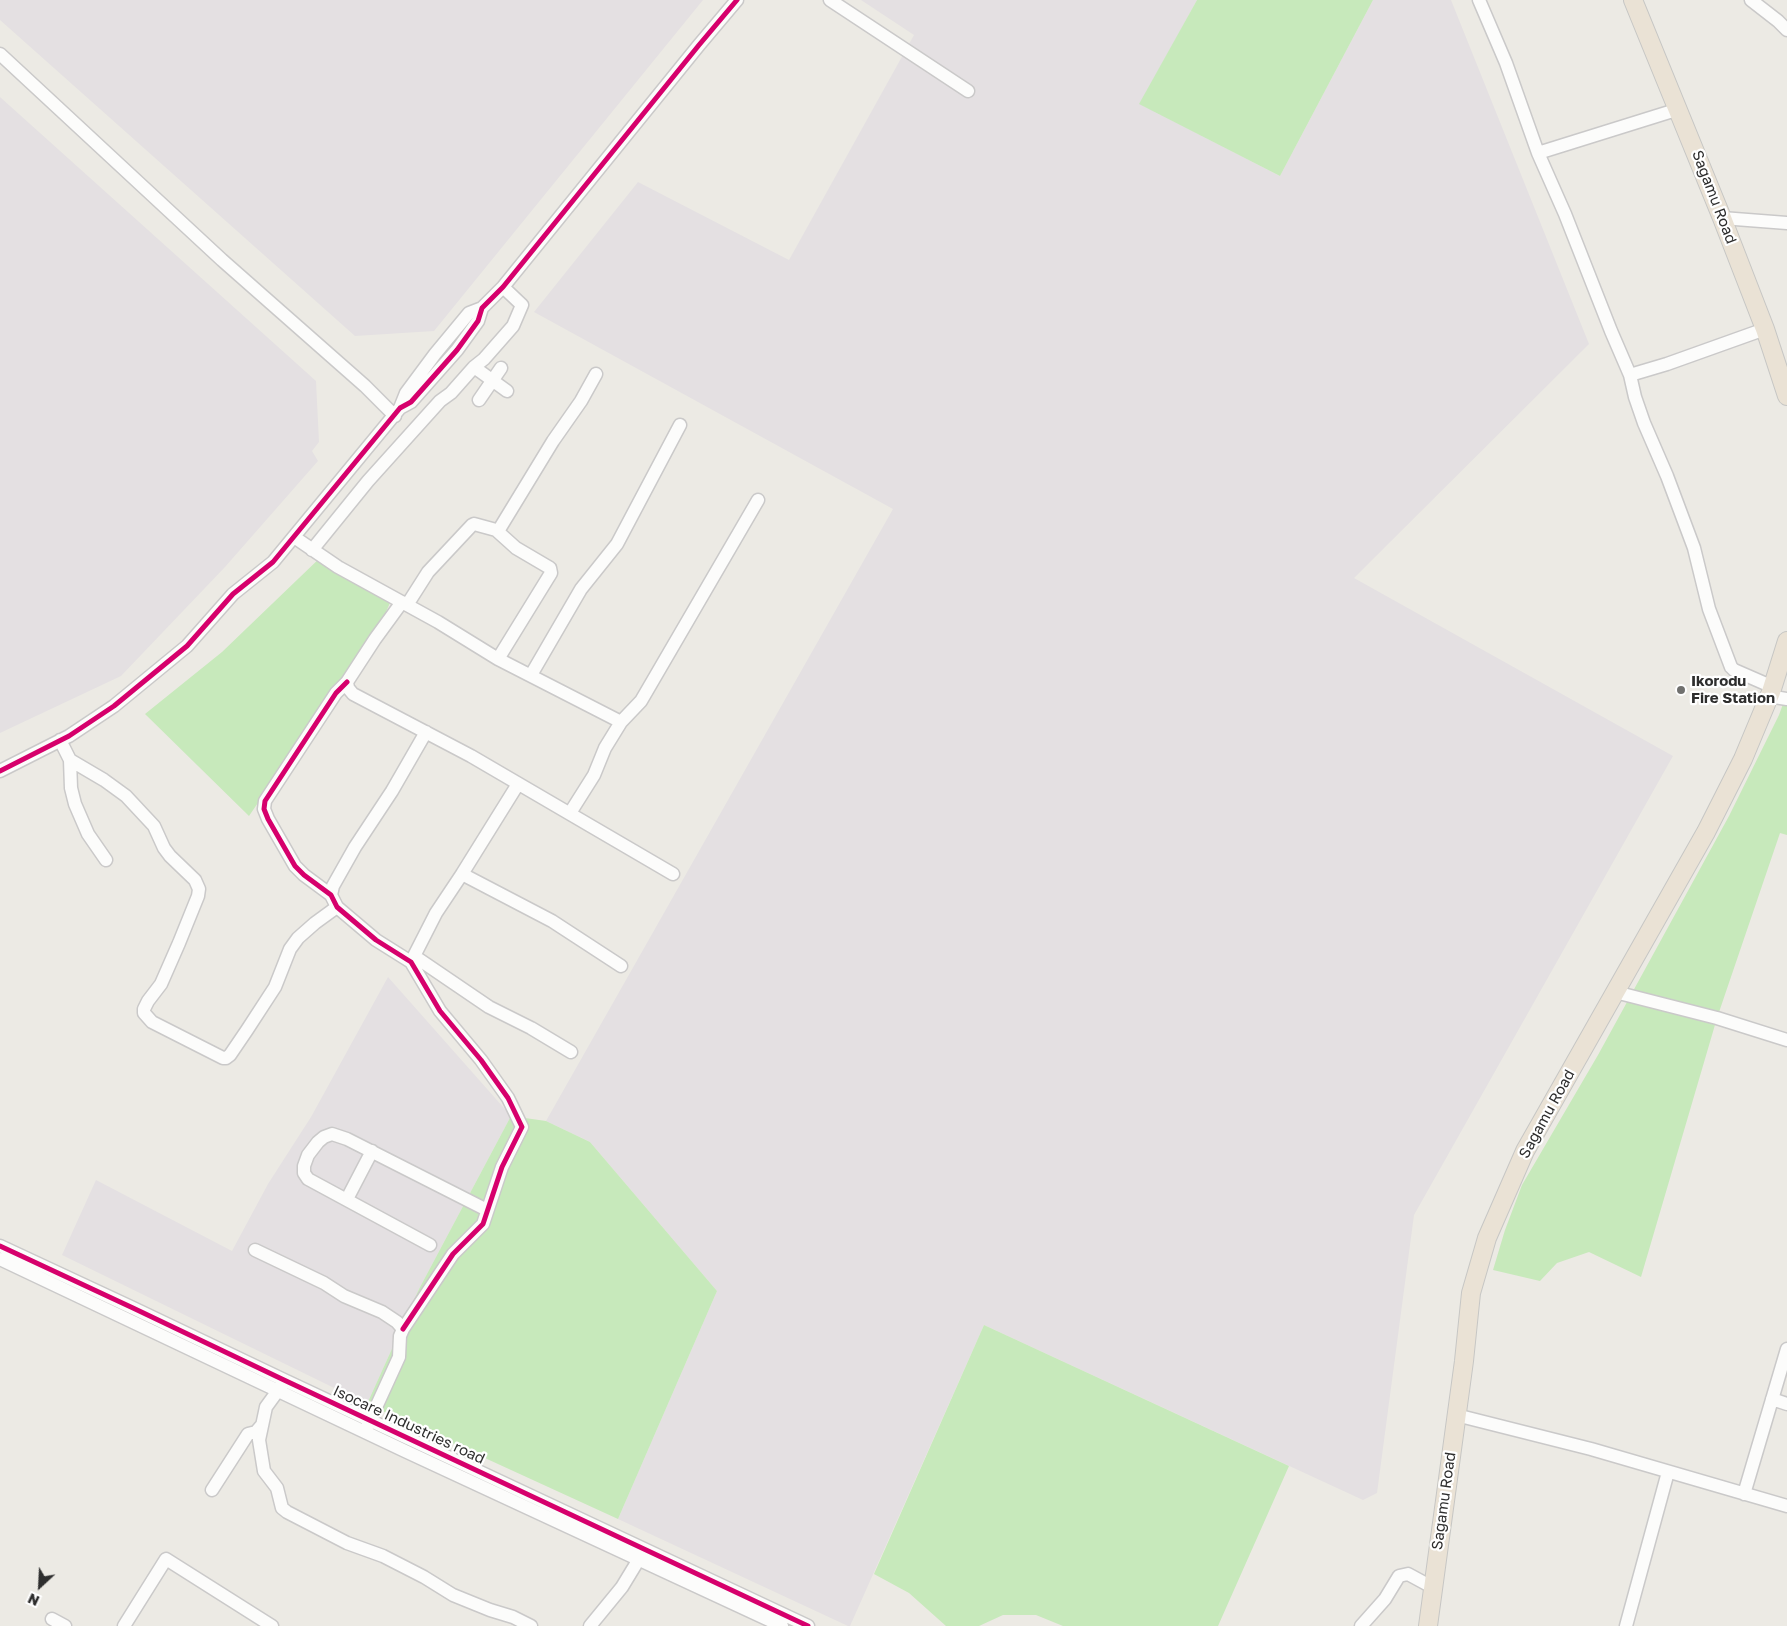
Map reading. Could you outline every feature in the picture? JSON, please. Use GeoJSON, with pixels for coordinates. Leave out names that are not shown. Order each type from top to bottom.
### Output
{"type":"FeatureCollection","features":[{"type":"Feature","properties":{"kind":"highway","name":"Sagamu Road"},"geometry":{"type":"LineString","coordinates":[[1633,0],[1722,218],[1765,329],[1787,396]]}},
{"type":"Feature","properties":{"kind":"highway","name":"Sagamu Road"},"geometry":{"type":"LineString","coordinates":[[1428,1626],[1471,1292],[1487,1238],[1525,1151],[1706,832],[1743,759],[1770,691],[1787,641]]}},
{"type":"Feature","properties":{"kind":"street"},"geometry":{"type":"LineString","coordinates":[[0,771],[60,740],[114,706],[187,646],[233,594],[273,562],[398,412],[411,402],[457,350],[478,321],[482,308],[504,287],[737,0]]}},
{"type":"Feature","properties":{"kind":"street"},"geometry":{"type":"LineString","coordinates":[[830,0],[968,92]]}},
{"type":"Feature","properties":{"kind":"street"},"geometry":{"type":"LineString","coordinates":[[1479,0],[1506,63],[1538,153],[1630,374],[1635,397],[1644,423],[1667,476],[1694,548],[1709,609],[1731,667],[1787,699]]}},
{"type":"Feature","properties":{"kind":"street"},"geometry":{"type":"LineString","coordinates":[[1751,0],[1787,30]]}},
{"type":"Feature","properties":{"kind":"street"},"geometry":{"type":"LineString","coordinates":[[0,54],[222,260],[365,386],[398,412]]}},
{"type":"Feature","properties":{"kind":"street"},"geometry":{"type":"LineString","coordinates":[[1538,153],[1679,109]]}},
{"type":"Feature","properties":{"kind":"street"},"geometry":{"type":"LineString","coordinates":[[1722,218],[1787,222]]}},
{"type":"Feature","properties":{"kind":"street"},"geometry":{"type":"LineString","coordinates":[[312,550],[368,481],[440,401],[484,359],[512,326],[522,305],[504,287]]}},
{"type":"Feature","properties":{"kind":"street"},"geometry":{"type":"LineString","coordinates":[[1630,374],[1666,364],[1765,329]]}},
{"type":"Feature","properties":{"kind":"street"},"geometry":{"type":"LineString","coordinates":[[474,367],[507,391]]}},
{"type":"Feature","properties":{"kind":"street"},"geometry":{"type":"LineString","coordinates":[[480,400],[501,368]]}},
{"type":"Feature","properties":{"kind":"street"},"geometry":{"type":"LineString","coordinates":[[496,530],[500,528],[553,441],[581,401],[596,374]]}},
{"type":"Feature","properties":{"kind":"street"},"geometry":{"type":"LineString","coordinates":[[531,675],[581,590],[617,544],[680,425]]}},
{"type":"Feature","properties":{"kind":"street"},"geometry":{"type":"LineString","coordinates":[[570,813],[594,775],[605,748],[621,722],[641,701],[758,500]]}},
{"type":"Feature","properties":{"kind":"street"},"geometry":{"type":"LineString","coordinates":[[498,659],[551,573],[550,568],[516,548],[496,530],[474,524],[428,572],[375,639],[347,682],[336,693],[290,761],[265,801],[264,809],[295,866],[331,895],[337,907],[376,940],[413,959],[489,1007],[531,1028],[571,1052]]}},
{"type":"Feature","properties":{"kind":"street"},"geometry":{"type":"LineString","coordinates":[[294,537],[338,568],[438,622],[498,659],[621,722]]}},
{"type":"Feature","properties":{"kind":"street"},"geometry":{"type":"LineString","coordinates":[[347,682],[348,688],[359,699],[471,756],[673,874]]}},
{"type":"Feature","properties":{"kind":"street"},"geometry":{"type":"LineString","coordinates":[[331,895],[333,886],[354,847],[392,790],[426,732]]}},
{"type":"Feature","properties":{"kind":"street"},"geometry":{"type":"LineString","coordinates":[[60,740],[70,760],[71,788],[76,804],[88,834],[106,860]]}},
{"type":"Feature","properties":{"kind":"street"},"geometry":{"type":"LineString","coordinates":[[70,760],[104,780],[126,796],[154,826],[164,848],[195,880],[199,889],[180,944],[161,984],[144,1009],[144,1013],[152,1022],[226,1058],[247,1030],[274,986],[290,949],[298,938],[337,907]]}},
{"type":"Feature","properties":{"kind":"street"},"geometry":{"type":"LineString","coordinates":[[413,959],[436,913],[518,784]]}},
{"type":"Feature","properties":{"kind":"street"},"geometry":{"type":"LineString","coordinates":[[462,874],[552,921],[621,966]]}},
{"type":"Feature","properties":{"kind":"street"},"geometry":{"type":"LineString","coordinates":[[367,1426],[399,1357],[400,1336],[403,1330],[453,1254],[483,1224],[502,1167],[522,1128],[508,1098],[481,1060],[440,1011],[413,959]]}},
{"type":"Feature","properties":{"kind":"street"},"geometry":{"type":"LineString","coordinates":[[1615,992],[1716,1018],[1787,1040]]}},
{"type":"Feature","properties":{"kind":"street"},"geometry":{"type":"LineString","coordinates":[[430,1245],[308,1179],[304,1173],[308,1155],[318,1142],[332,1134],[347,1139],[487,1210]]}},
{"type":"Feature","properties":{"kind":"street"},"geometry":{"type":"LineString","coordinates":[[347,1199],[372,1151]]}},
{"type":"Feature","properties":{"kind":"street","name":"Isocare Industries road"},"geometry":{"type":"LineString","coordinates":[[0,1246],[134,1308],[282,1385]]}},
{"type":"Feature","properties":{"kind":"street"},"geometry":{"type":"LineString","coordinates":[[255,1250],[324,1283],[344,1296],[382,1312],[397,1322],[403,1330]]}},
{"type":"Feature","properties":{"kind":"street","name":"Isocare Industries road"},"geometry":{"type":"LineString","coordinates":[[0,1259],[282,1385],[639,1559],[782,1626]]}},
{"type":"Feature","properties":{"kind":"street"},"geometry":{"type":"LineString","coordinates":[[1744,1494],[1787,1349]]}},
{"type":"Feature","properties":{"kind":"street"},"geometry":{"type":"LineString","coordinates":[[282,1385],[266,1407],[259,1440],[264,1472],[274,1483],[282,1508],[347,1543],[383,1556],[424,1577],[453,1595],[513,1617],[531,1626]]}},
{"type":"Feature","properties":{"kind":"street"},"geometry":{"type":"LineString","coordinates":[[1772,1399],[1787,1404]]}},
{"type":"Feature","properties":{"kind":"street"},"geometry":{"type":"LineString","coordinates":[[1456,1416],[1591,1449],[1787,1506]]}},
{"type":"Feature","properties":{"kind":"street"},"geometry":{"type":"LineString","coordinates":[[212,1490],[248,1434],[256,1432],[262,1425]]}},
{"type":"Feature","properties":{"kind":"street","name":"Isocare Industries road"},"geometry":{"type":"LineString","coordinates":[[367,1426],[808,1626]]}},
{"type":"Feature","properties":{"kind":"street"},"geometry":{"type":"LineString","coordinates":[[1626,1626],[1668,1472]]}},
{"type":"Feature","properties":{"kind":"street"},"geometry":{"type":"LineString","coordinates":[[590,1626],[622,1587],[639,1559]]}},
{"type":"Feature","properties":{"kind":"street"},"geometry":{"type":"LineString","coordinates":[[124,1626],[166,1560],[272,1626]]}},
{"type":"Feature","properties":{"kind":"street"},"geometry":{"type":"LineString","coordinates":[[1361,1626],[1385,1599],[1399,1576],[1408,1574],[1432,1587]]}},
{"type":"Feature","properties":{"kind":"street"},"geometry":{"type":"LineString","coordinates":[[52,1619],[65,1626]]}},
{"type":"Feature","properties":{"kind":"shaded area"},"geometry":{"type":"Polygon","coordinates":[[[0,0],[703,0],[434,331],[355,336],[0,20],[0,0]]]}},
{"type":"Feature","properties":{"kind":"shaded area"},"geometry":{"type":"Polygon","coordinates":[[[861,0],[1197,0],[1140,104],[1280,176],[1373,0],[1451,0],[1589,344],[1354,578],[1673,756],[1414,1215],[1377,1493],[1363,1500],[984,1325],[850,1626],[848,1626],[618,1519],[717,1291],[590,1142],[546,1121],[893,509],[534,312],[638,182],[789,260],[914,35],[861,0]]]}},
{"type":"Feature","properties":{"kind":"shaded area"},"geometry":{"type":"Polygon","coordinates":[[[0,97],[316,381],[319,442],[312,451],[318,461],[225,567],[121,676],[0,733],[0,97]]]}},
{"type":"Feature","properties":{"kind":"shaded area"},"geometry":{"type":"Polygon","coordinates":[[[388,977],[511,1116],[419,1289],[367,1404],[62,1255],[96,1180],[232,1251],[268,1184],[311,1117],[388,977]]]}},
{"type":"Feature","properties":{"kind":"green space"},"geometry":{"type":"Polygon","coordinates":[[[1197,0],[1373,0],[1280,176],[1139,104],[1197,0]]]}},
{"type":"Feature","properties":{"kind":"green space"},"geometry":{"type":"Polygon","coordinates":[[[324,554],[395,591],[383,619],[249,816],[145,714],[222,652],[324,554]]]}},
{"type":"Feature","properties":{"kind":"green space"},"geometry":{"type":"Polygon","coordinates":[[[1787,693],[1787,835],[1780,833],[1717,1018],[1641,1277],[1589,1252],[1557,1263],[1540,1281],[1493,1270],[1505,1230],[1522,1185],[1598,1055],[1729,816],[1779,715],[1787,693]]]}},
{"type":"Feature","properties":{"kind":"green space"},"geometry":{"type":"Polygon","coordinates":[[[511,1116],[546,1121],[590,1142],[717,1291],[618,1519],[367,1404],[419,1289],[511,1116]]]}},
{"type":"Feature","properties":{"kind":"green space"},"geometry":{"type":"Polygon","coordinates":[[[984,1325],[1289,1466],[1218,1626],[1063,1626],[1036,1615],[1003,1615],[979,1626],[946,1626],[909,1593],[874,1574],[984,1325]]]}},
{"type":"Feature","properties":{"kind":"cycle path"},"geometry":{"type":"LineString","coordinates":[[0,771],[69,736],[114,706],[187,646],[233,594],[273,562],[400,408],[411,402],[457,350],[478,321],[482,308],[503,287],[737,0]]}},
{"type":"Feature","properties":{"kind":"cycle path"},"geometry":{"type":"LineString","coordinates":[[347,682],[336,693],[265,801],[264,809],[295,866],[331,895],[337,907],[376,940],[411,962],[440,1011],[481,1060],[508,1098],[522,1127],[502,1167],[483,1224],[453,1254],[403,1329]]}},
{"type":"Feature","properties":{"kind":"cycle path"},"geometry":{"type":"LineString","coordinates":[[0,1246],[808,1626]]}},
{"type":"Feature","properties":{"kind":"place","name":"Ikorodu Fire Station"},"geometry":{"type":"Point","coordinates":[1681,690]}}]}
